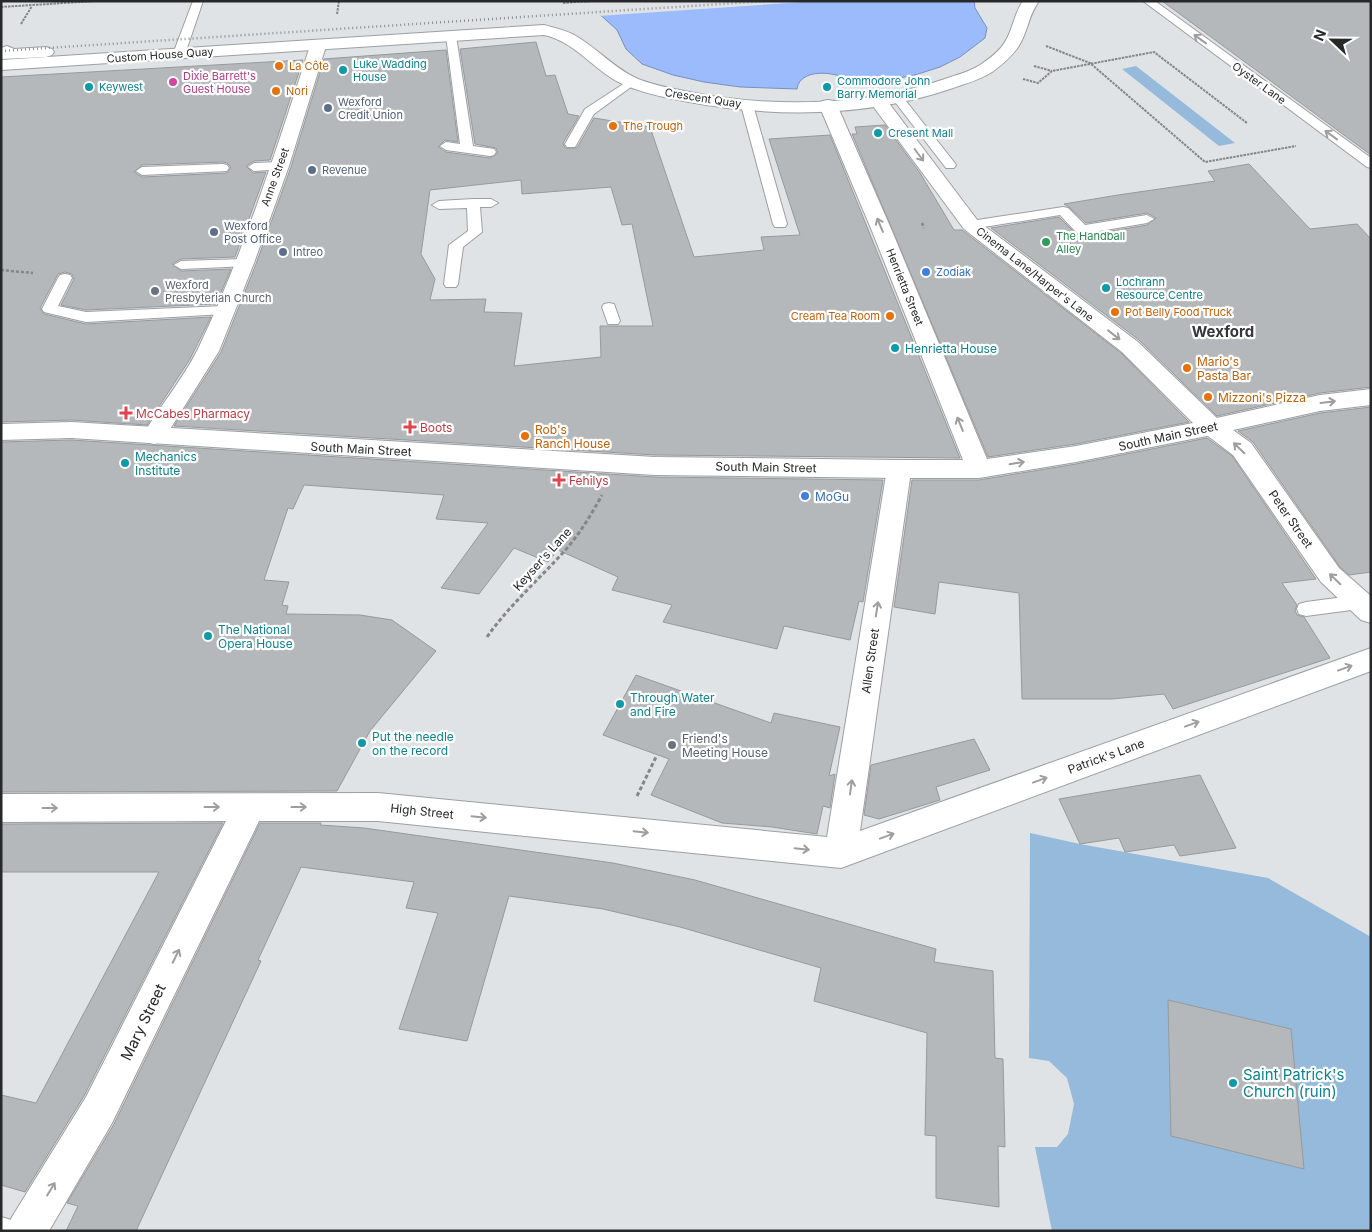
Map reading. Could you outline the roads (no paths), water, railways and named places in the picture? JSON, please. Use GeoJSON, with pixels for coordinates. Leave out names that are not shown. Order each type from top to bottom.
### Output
{"type":"FeatureCollection","features":[{"type":"Feature","properties":{"kind":"street","name":"Crescent Quay"},"geometry":{"type":"LineString","coordinates":[[318,46],[531,30],[555,31],[575,41],[601,63],[631,82],[671,95],[747,105],[828,105],[888,100],[934,91],[984,70],[1003,55],[1014,40],[1024,9],[1032,1]]}},
{"type":"Feature","properties":{"kind":"street","name":"Custom House Quay"},"geometry":{"type":"LineString","coordinates":[[4,58],[179,54],[318,46]]}},
{"type":"Feature","properties":{"kind":"street","name":"Anne Street"},"geometry":{"type":"LineString","coordinates":[[154,436],[208,350],[244,263],[260,207],[280,166],[318,46]]}},
{"type":"Feature","properties":{"kind":"street"},"geometry":{"type":"LineString","coordinates":[[4,58],[5,54],[46,52]]}},
{"type":"Feature","properties":{"kind":"street","name":"Cinema Lane/Harper's Lane"},"geometry":{"type":"LineString","coordinates":[[888,100],[971,225],[1130,347],[1212,427]]}},
{"type":"Feature","properties":{"kind":"street","name":"Henrietta Street"},"geometry":{"type":"LineString","coordinates":[[828,105],[882,231],[979,470]]}},
{"type":"Feature","properties":{"kind":"street","name":"South Main Street"},"geometry":{"type":"LineString","coordinates":[[1,432],[71,430],[655,466],[979,470],[1076,454],[1320,403],[1371,397]]}},
{"type":"Feature","properties":{"kind":"street","name":"Peter Street"},"geometry":{"type":"LineString","coordinates":[[1212,427],[1242,450],[1330,575],[1365,607]]}},
{"type":"Feature","properties":{"kind":"street","name":"Allen Street"},"geometry":{"type":"LineString","coordinates":[[841,853],[899,469]]}},
{"type":"Feature","properties":{"kind":"street","name":"Patrick's Lane"},"geometry":{"type":"LineString","coordinates":[[841,853],[1371,659]]}},
{"type":"Feature","properties":{"kind":"street","name":"High Street"},"geometry":{"type":"LineString","coordinates":[[1,808],[378,806],[841,853]]}},
{"type":"Feature","properties":{"kind":"street","name":"Mary Street"},"geometry":{"type":"LineString","coordinates":[[26,1231],[99,1110],[250,807]]}},
{"type":"Feature","properties":{"kind":"lane"},"geometry":{"type":"LineString","coordinates":[[179,54],[198,1]]}},
{"type":"Feature","properties":{"kind":"lane","name":"Oyster Lane"},"geometry":{"type":"LineString","coordinates":[[1148,1],[1371,164]]}},
{"type":"Feature","properties":{"kind":"lane"},"geometry":{"type":"LineString","coordinates":[[451,36],[467,148]]}},
{"type":"Feature","properties":{"kind":"lane"},"geometry":{"type":"LineString","coordinates":[[571,144],[589,112],[631,82]]}},
{"type":"Feature","properties":{"kind":"lane"},"geometry":{"type":"LineString","coordinates":[[888,100],[950,165]]}},
{"type":"Feature","properties":{"kind":"lane"},"geometry":{"type":"LineString","coordinates":[[747,105],[780,224]]}},
{"type":"Feature","properties":{"kind":"lane"},"geometry":{"type":"LineString","coordinates":[[446,146],[490,152]]}},
{"type":"Feature","properties":{"kind":"lane"},"geometry":{"type":"LineString","coordinates":[[254,167],[280,166]]}},
{"type":"Feature","properties":{"kind":"lane"},"geometry":{"type":"LineString","coordinates":[[142,171],[223,168]]}},
{"type":"Feature","properties":{"kind":"lane"},"geometry":{"type":"LineString","coordinates":[[439,205],[492,203]]}},
{"type":"Feature","properties":{"kind":"lane"},"geometry":{"type":"LineString","coordinates":[[451,284],[456,245],[475,232],[473,204]]}},
{"type":"Feature","properties":{"kind":"lane"},"geometry":{"type":"LineString","coordinates":[[971,225],[1063,211],[1082,230],[1147,219]]}},
{"type":"Feature","properties":{"kind":"lane"},"geometry":{"type":"LineString","coordinates":[[181,265],[244,263]]}},
{"type":"Feature","properties":{"kind":"lane"},"geometry":{"type":"LineString","coordinates":[[65,278],[49,309],[86,318],[224,310]]}},
{"type":"Feature","properties":{"kind":"lane"},"geometry":{"type":"LineString","coordinates":[[1306,609],[1365,607]]}},
{"type":"Feature","properties":{"kind":"lane"},"geometry":{"type":"LineString","coordinates":[[1,1230],[5,1231]]}},
{"type":"Feature","properties":{"kind":"water"},"geometry":{"type":"Polygon","coordinates":[[[585,1],[974,1],[975,8],[987,28],[985,38],[960,57],[940,67],[915,75],[857,86],[843,77],[824,73],[806,76],[800,81],[797,89],[740,87],[673,75],[642,64],[626,49],[617,30],[585,1]]]}},
{"type":"Feature","properties":{"kind":"railway"},"geometry":{"type":"LineString","coordinates":[[1,51],[767,1]]}},
{"type":"Feature","properties":{"kind":"place","name":"La Côte"},"geometry":{"type":"Point","coordinates":[279,66]}},
{"type":"Feature","properties":{"kind":"place","name":"Luke Wadding House"},"geometry":{"type":"Point","coordinates":[343,70]}},
{"type":"Feature","properties":{"kind":"place","name":"Dixie Barrett's Guest House"},"geometry":{"type":"Point","coordinates":[173,82]}},
{"type":"Feature","properties":{"kind":"place","name":"Keywest"},"geometry":{"type":"Point","coordinates":[89,87]}},
{"type":"Feature","properties":{"kind":"place","name":"Commodore John Barry Memorial"},"geometry":{"type":"Point","coordinates":[827,87]}},
{"type":"Feature","properties":{"kind":"place","name":"Nori"},"geometry":{"type":"Point","coordinates":[276,91]}},
{"type":"Feature","properties":{"kind":"place","name":"Wexford Credit Union"},"geometry":{"type":"Point","coordinates":[328,108]}},
{"type":"Feature","properties":{"kind":"place","name":"The Trough"},"geometry":{"type":"Point","coordinates":[613,126]}},
{"type":"Feature","properties":{"kind":"place","name":"Cresent Mall"},"geometry":{"type":"Point","coordinates":[878,133]}},
{"type":"Feature","properties":{"kind":"place","name":"Revenue"},"geometry":{"type":"Point","coordinates":[312,170]}},
{"type":"Feature","properties":{"kind":"place","name":"Wexford Post Office"},"geometry":{"type":"Point","coordinates":[214,232]}},
{"type":"Feature","properties":{"kind":"place","name":"The Handball Alley"},"geometry":{"type":"Point","coordinates":[1046,242]}},
{"type":"Feature","properties":{"kind":"place","name":"Intreo"},"geometry":{"type":"Point","coordinates":[283,252]}},
{"type":"Feature","properties":{"kind":"place","name":"Zodiak"},"geometry":{"type":"Point","coordinates":[926,272]}},
{"type":"Feature","properties":{"kind":"place","name":"Lochrann Resource Centre"},"geometry":{"type":"Point","coordinates":[1106,288]}},
{"type":"Feature","properties":{"kind":"place","name":"Wexford Presbyterian Church"},"geometry":{"type":"Point","coordinates":[155,291]}},
{"type":"Feature","properties":{"kind":"place","name":"Pot Belly Food Truck"},"geometry":{"type":"Point","coordinates":[1115,312]}},
{"type":"Feature","properties":{"kind":"place","name":"Cream Tea Room"},"geometry":{"type":"Point","coordinates":[890,316]}},
{"type":"Feature","properties":{"kind":"place","name":"Henrietta House"},"geometry":{"type":"Point","coordinates":[895,348]}},
{"type":"Feature","properties":{"kind":"place","name":"Mario's Pasta Bar"},"geometry":{"type":"Point","coordinates":[1187,368]}},
{"type":"Feature","properties":{"kind":"place","name":"Mizzoni's Pizza"},"geometry":{"type":"Point","coordinates":[1208,397]}},
{"type":"Feature","properties":{"kind":"place","name":"McCabes Pharmacy"},"geometry":{"type":"Point","coordinates":[126,413]}},
{"type":"Feature","properties":{"kind":"place","name":"Boots"},"geometry":{"type":"Point","coordinates":[410,427]}},
{"type":"Feature","properties":{"kind":"place","name":"Rob's Ranch House"},"geometry":{"type":"Point","coordinates":[525,436]}},
{"type":"Feature","properties":{"kind":"place","name":"Mechanics Institute"},"geometry":{"type":"Point","coordinates":[125,463]}},
{"type":"Feature","properties":{"kind":"place","name":"Fehilys"},"geometry":{"type":"Point","coordinates":[559,480]}},
{"type":"Feature","properties":{"kind":"place","name":"MoGu"},"geometry":{"type":"Point","coordinates":[805,496]}},
{"type":"Feature","properties":{"kind":"place","name":"The National Opera House"},"geometry":{"type":"Point","coordinates":[208,636]}},
{"type":"Feature","properties":{"kind":"place","name":"Through Water and Fire"},"geometry":{"type":"Point","coordinates":[620,704]}},
{"type":"Feature","properties":{"kind":"place","name":"Put the needle on the record"},"geometry":{"type":"Point","coordinates":[362,743]}},
{"type":"Feature","properties":{"kind":"place","name":"Friend's Meeting House"},"geometry":{"type":"Point","coordinates":[672,745]}},
{"type":"Feature","properties":{"kind":"place","name":"Saint Patrick's Church (ruin)"},"geometry":{"type":"Point","coordinates":[1233,1083]}},
{"type":"Feature","properties":{"kind":"district","name":"Wexford"},"geometry":{"type":"Point","coordinates":[1223,331]}}]}
